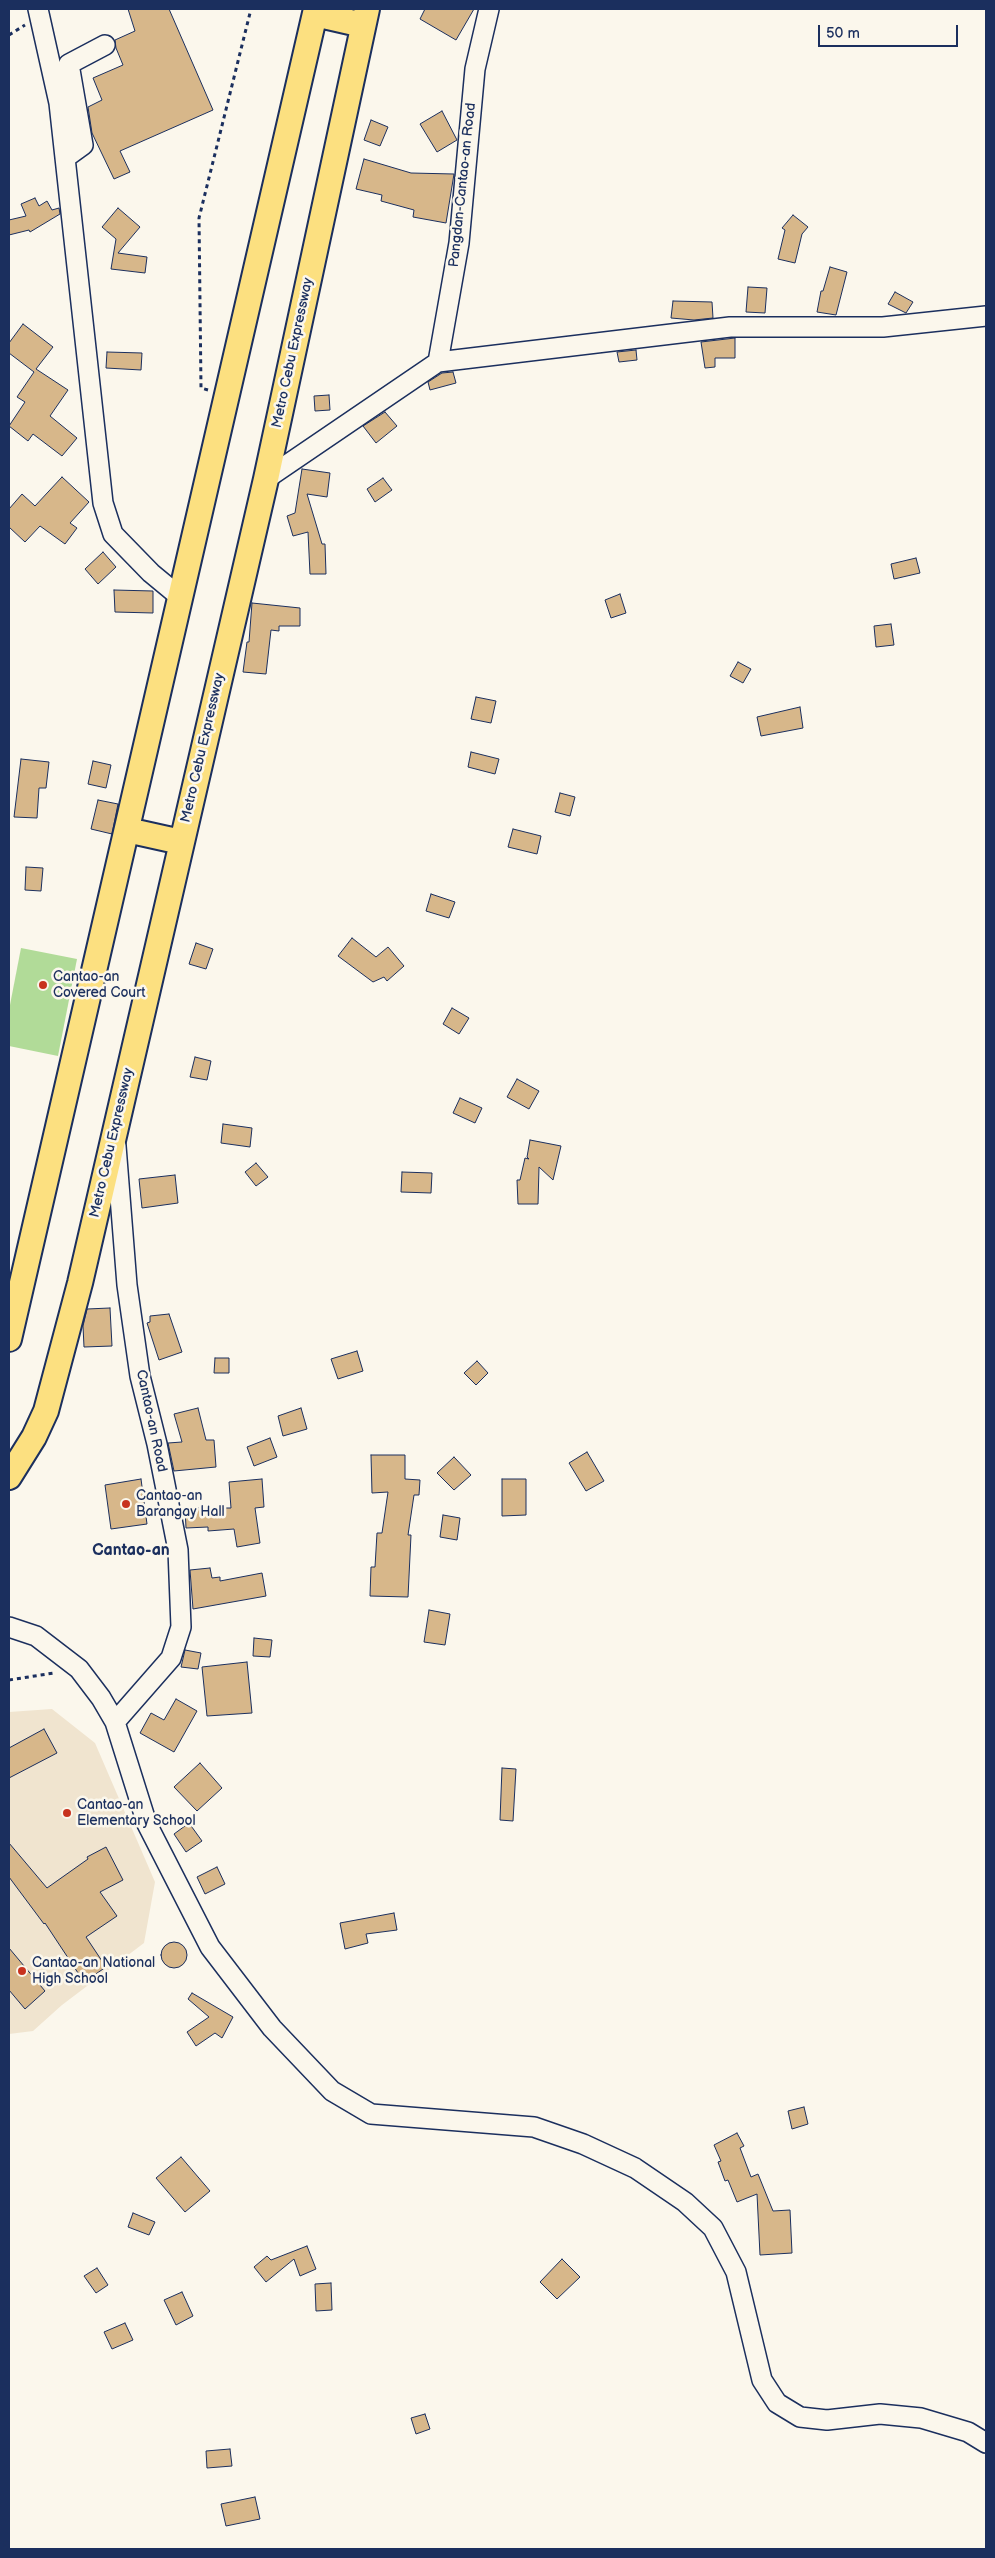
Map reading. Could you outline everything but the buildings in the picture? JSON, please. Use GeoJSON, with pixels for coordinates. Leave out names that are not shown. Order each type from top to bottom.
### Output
{"type":"FeatureCollection","features":[{"type":"Feature","properties":{"kind":"main road"},"geometry":{"type":"LineString","coordinates":[[9,1339],[315,11],[365,17]]}},
{"type":"Feature","properties":{"kind":"main road","name":"Metro Cebu Expressway"},"geometry":{"type":"LineString","coordinates":[[9,1477],[41,1424],[53,1391],[266,479],[365,17]]}},
{"type":"Feature","properties":{"kind":"main road"},"geometry":{"type":"LineString","coordinates":[[127,830],[181,842]]}},
{"type":"Feature","properties":{"kind":"street"},"geometry":{"type":"LineString","coordinates":[[38,9],[59,103],[103,503],[113,534],[151,573],[180,597]]}},
{"type":"Feature","properties":{"kind":"street","name":"Pangdan-Cantao-an Road"},"geometry":{"type":"LineString","coordinates":[[438,362],[459,243],[475,69],[489,9]]}},
{"type":"Feature","properties":{"kind":"street"},"geometry":{"type":"LineString","coordinates":[[65,158],[83,145],[69,64],[105,45]]}},
{"type":"Feature","properties":{"kind":"street"},"geometry":{"type":"LineString","coordinates":[[266,479],[438,362],[730,327],[884,327],[986,316]]}},
{"type":"Feature","properties":{"kind":"street","name":"Cantao-an Road"},"geometry":{"type":"LineString","coordinates":[[115,1130],[127,1284],[140,1376],[157,1444],[178,1550],[181,1627],[171,1658],[115,1722]]}},
{"type":"Feature","properties":{"kind":"street"},"geometry":{"type":"LineString","coordinates":[[9,1626],[36,1636],[79,1669],[101,1698],[115,1722],[147,1824],[210,1947],[272,2028],[332,2091],[370,2114],[534,2127],[583,2144],[635,2168],[685,2202],[713,2228],[736,2272],[762,2380],[777,2402],[800,2417],[827,2420],[880,2414],[921,2418],[968,2432],[986,2443]]}},
{"type":"Feature","properties":{"kind":"path"},"geometry":{"type":"LineString","coordinates":[[228,394],[201,388],[199,218],[251,9]]}},
{"type":"Feature","properties":{"kind":"path"},"geometry":{"type":"LineString","coordinates":[[9,1680],[79,1669]]}},
{"type":"Feature","properties":{"kind":"shaded area","name":"Cantao-an Elementary School"},"geometry":{"type":"Polygon","coordinates":[[[52,1709],[95,1743],[155,1882],[144,1943],[62,2005],[33,2031],[9,2034],[9,1712],[52,1709]]]}},
{"type":"Feature","properties":{"kind":"green space","name":"Cantao-an Covered Court"},"geometry":{"type":"Polygon","coordinates":[[[21,948],[77,959],[58,1056],[9,1046],[9,1010],[21,948]]]}},
{"type":"Feature","properties":{"kind":"place","name":"Cantao-an Covered Court"},"geometry":{"type":"Point","coordinates":[43,985]}},
{"type":"Feature","properties":{"kind":"place","name":"Cantao-an Barangay Hall"},"geometry":{"type":"Point","coordinates":[126,1504]}},
{"type":"Feature","properties":{"kind":"place","name":"Cantao-an Elementary School"},"geometry":{"type":"Point","coordinates":[67,1813]}},
{"type":"Feature","properties":{"kind":"place","name":"Cantao-an National High School"},"geometry":{"type":"Point","coordinates":[22,1971]}},
{"type":"Feature","properties":{"kind":"district","name":"Cantao-an"},"geometry":{"type":"Point","coordinates":[131,1551]}}]}
